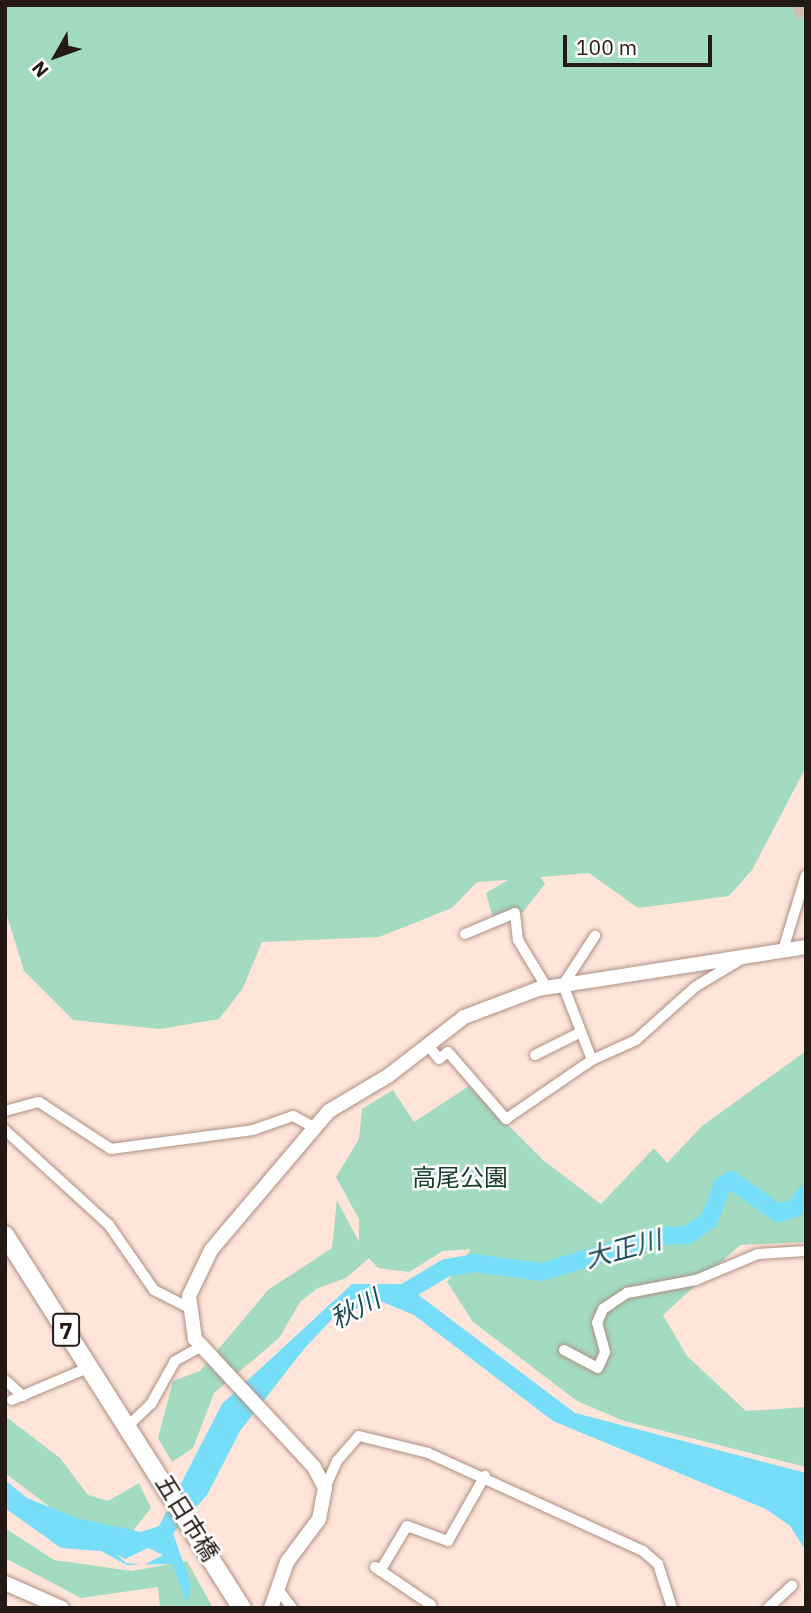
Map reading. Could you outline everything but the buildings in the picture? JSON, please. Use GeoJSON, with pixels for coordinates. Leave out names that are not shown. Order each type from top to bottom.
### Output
{"type":"FeatureCollection","features":[{"type":"Feature","properties":{"kind":"main road","name":"7"},"geometry":{"type":"LineString","coordinates":[[6,1236],[128,1426]]}},
{"type":"Feature","properties":{"kind":"main road","name":"五日市橋"},"geometry":{"type":"LineString","coordinates":[[128,1426],[242,1608]]}},
{"type":"Feature","properties":{"kind":"street"},"geometry":{"type":"LineString","coordinates":[[783,950],[806,875]]}},
{"type":"Feature","properties":{"kind":"street"},"geometry":{"type":"LineString","coordinates":[[465,934],[515,913],[518,940],[547,988]]}},
{"type":"Feature","properties":{"kind":"street"},"geometry":{"type":"LineString","coordinates":[[563,985],[594,936]]}},
{"type":"Feature","properties":{"kind":"street"},"geometry":{"type":"LineString","coordinates":[[325,1488],[285,1436],[200,1347],[188,1307],[205,1258],[314,1126],[464,1017],[547,988],[806,947]]}},
{"type":"Feature","properties":{"kind":"street"},"geometry":{"type":"LineString","coordinates":[[427,1044],[439,1059],[448,1052],[506,1119],[592,1060],[636,1040],[695,987],[745,956]]}},
{"type":"Feature","properties":{"kind":"street"},"geometry":{"type":"LineString","coordinates":[[563,985],[592,1060]]}},
{"type":"Feature","properties":{"kind":"street"},"geometry":{"type":"LineString","coordinates":[[535,1055],[581,1032]]}},
{"type":"Feature","properties":{"kind":"street"},"geometry":{"type":"LineString","coordinates":[[5,1111],[39,1102],[111,1149],[253,1130],[293,1116],[314,1126]]}},
{"type":"Feature","properties":{"kind":"street"},"geometry":{"type":"LineString","coordinates":[[5,1130],[109,1225],[154,1290],[188,1307]]}},
{"type":"Feature","properties":{"kind":"street"},"geometry":{"type":"LineString","coordinates":[[564,1350],[598,1368],[606,1352],[597,1323],[603,1310],[627,1293],[696,1280],[758,1254],[806,1251]]}},
{"type":"Feature","properties":{"kind":"street"},"geometry":{"type":"LineString","coordinates":[[128,1426],[151,1404],[175,1361],[200,1347]]}},
{"type":"Feature","properties":{"kind":"street"},"geometry":{"type":"LineString","coordinates":[[5,1380],[17,1398],[90,1367]]}},
{"type":"Feature","properties":{"kind":"street"},"geometry":{"type":"LineString","coordinates":[[271,1608],[277,1588],[319,1519],[325,1488],[348,1444],[365,1435],[485,1476],[547,1512],[643,1551],[658,1564],[672,1608]]}},
{"type":"Feature","properties":{"kind":"street"},"geometry":{"type":"LineString","coordinates":[[430,1605],[377,1569],[407,1527],[447,1541],[485,1476]]}},
{"type":"Feature","properties":{"kind":"street"},"geometry":{"type":"LineString","coordinates":[[5,1583],[57,1607]]}},
{"type":"Feature","properties":{"kind":"street"},"geometry":{"type":"LineString","coordinates":[[768,1608],[792,1586]]}},
{"type":"Feature","properties":{"kind":"street"},"geometry":{"type":"LineString","coordinates":[[277,1588],[292,1608]]}},
{"type":"Feature","properties":{"kind":"green space"},"geometry":{"type":"Polygon","coordinates":[[[5,5],[806,5],[806,767],[752,870],[729,896],[638,908],[589,873],[541,877],[545,884],[523,912],[495,924],[486,893],[508,880],[477,882],[452,908],[379,937],[262,942],[243,988],[219,1019],[160,1029],[73,1020],[24,971],[5,909],[5,5]]]}},
{"type":"Feature","properties":{"kind":"green space","name":"高尾公園"},"geometry":{"type":"Polygon","coordinates":[[[806,1051],[806,1242],[740,1245],[663,1315],[687,1356],[746,1411],[806,1407],[806,1467],[624,1421],[577,1401],[473,1322],[447,1282],[471,1249],[443,1251],[409,1272],[378,1268],[369,1258],[346,1278],[318,1288],[300,1302],[279,1338],[214,1393],[193,1448],[172,1462],[158,1438],[173,1381],[200,1371],[268,1290],[332,1248],[337,1200],[359,1242],[359,1219],[336,1177],[359,1139],[362,1109],[393,1090],[414,1122],[469,1086],[543,1160],[601,1204],[654,1148],[667,1163],[702,1126],[806,1051]]]}},
{"type":"Feature","properties":{"kind":"green space"},"geometry":{"type":"Polygon","coordinates":[[[5,1416],[60,1458],[88,1495],[108,1501],[139,1483],[151,1508],[132,1532],[67,1520],[5,1473],[5,1416]]]}},
{"type":"Feature","properties":{"kind":"green space"},"geometry":{"type":"Polygon","coordinates":[[[5,1528],[54,1560],[132,1571],[187,1561],[213,1608],[160,1608],[158,1587],[81,1598],[5,1558],[5,1528]]]}},
{"type":"Feature","properties":{"kind":"water","name":"秋川"},"geometry":{"type":"Polygon","coordinates":[[[352,1284],[404,1284],[575,1413],[806,1473],[806,1551],[790,1526],[766,1509],[553,1421],[414,1315],[380,1301],[335,1316],[304,1349],[240,1431],[207,1495],[173,1533],[191,1585],[187,1603],[172,1564],[145,1565],[163,1555],[148,1548],[125,1559],[116,1554],[126,1563],[141,1565],[127,1565],[101,1551],[61,1548],[5,1508],[5,1480],[27,1498],[77,1518],[141,1532],[159,1526],[222,1404],[352,1284]]]}},
{"type":"Feature","properties":{"kind":"waterway","name":"大正川"},"geometry":{"type":"LineString","coordinates":[[402,1294],[446,1268],[474,1263],[542,1272],[660,1236],[687,1235],[709,1220],[722,1186],[731,1180],[778,1213],[795,1208],[806,1194]]}},
{"type":"Feature","properties":{"kind":"tunnel"},"geometry":{"type":"LineString","coordinates":[[801,5],[806,15]]}}]}
